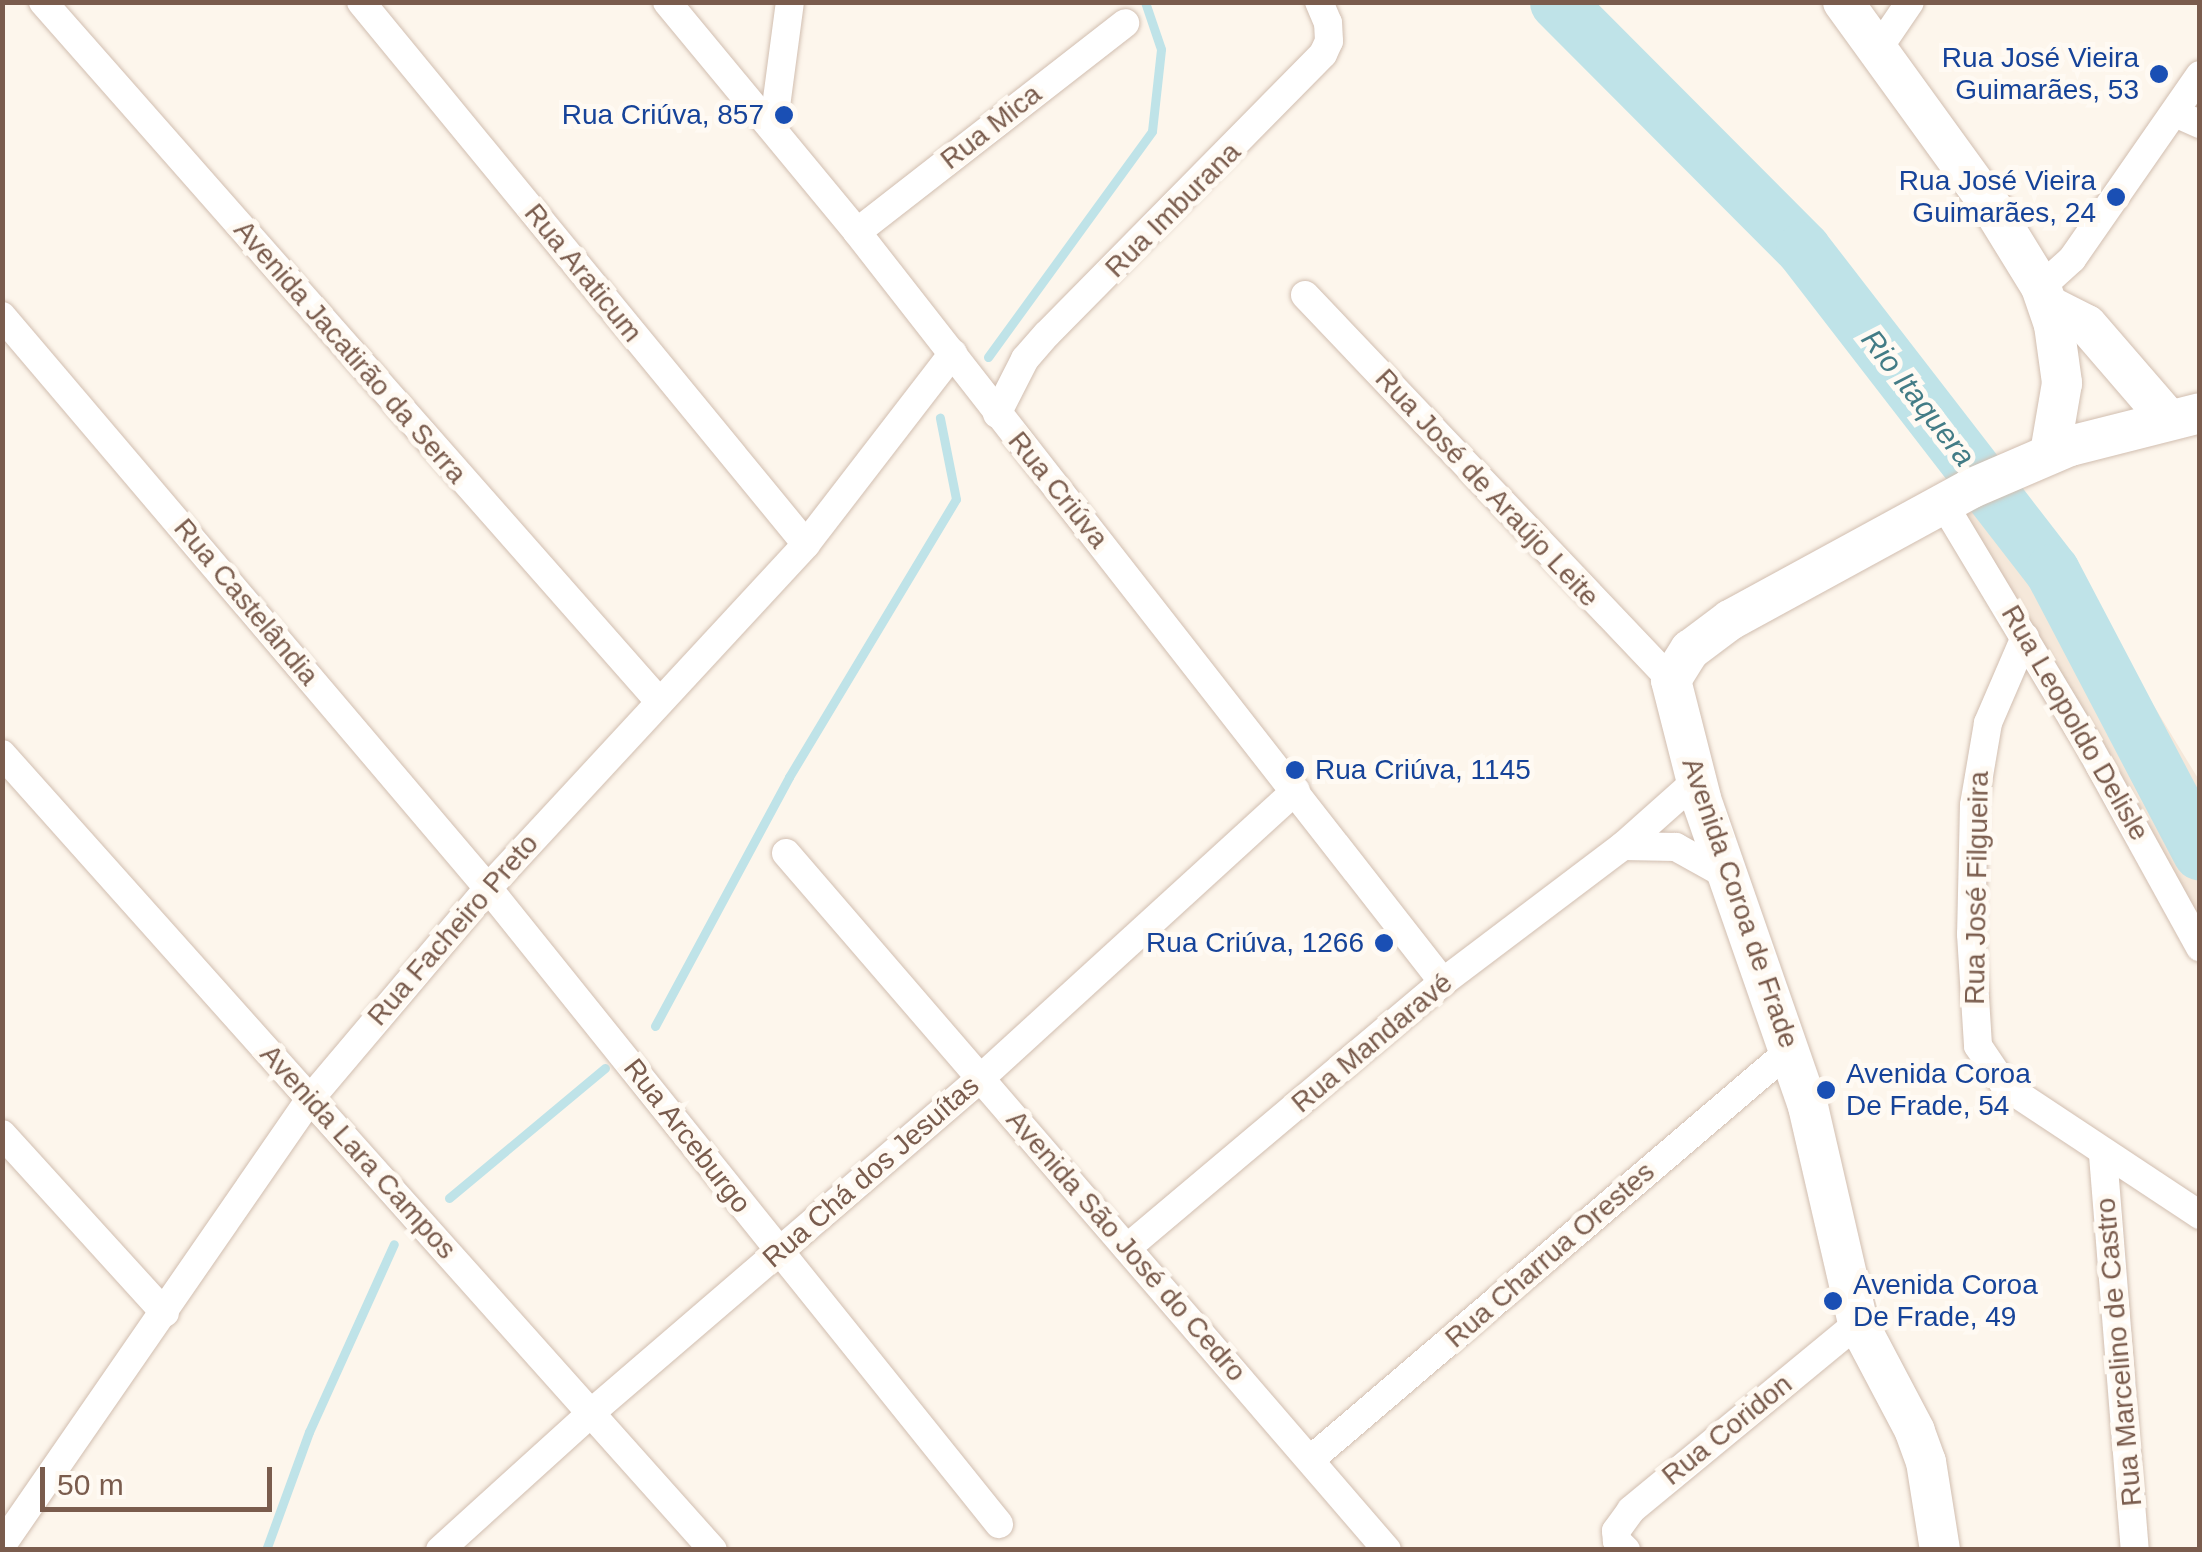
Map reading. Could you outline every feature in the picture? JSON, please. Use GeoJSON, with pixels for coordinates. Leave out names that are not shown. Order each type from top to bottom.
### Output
{"type":"FeatureCollection","features":[{"type":"Feature","properties":{"kind":"street","name":"Avenida Jacatirão da Serra"},"geometry":{"type":"LineString","coordinates":[[43,2],[658,700]]}},
{"type":"Feature","properties":{"kind":"street","name":"Rua Araticum"},"geometry":{"type":"LineString","coordinates":[[361,2],[806,544]]}},
{"type":"Feature","properties":{"kind":"street","name":"Rua Criúva"},"geometry":{"type":"LineString","coordinates":[[667,2],[857,232],[1443,982]]}},
{"type":"Feature","properties":{"kind":"street"},"geometry":{"type":"LineString","coordinates":[[773,128],[790,2]]}},
{"type":"Feature","properties":{"kind":"street","name":"Rua Imburana"},"geometry":{"type":"LineString","coordinates":[[993,407],[1047,334],[1324,54],[1329,41],[1328,23],[1319,2]]}},
{"type":"Feature","properties":{"kind":"street"},"geometry":{"type":"LineString","coordinates":[[1843,2],[1994,209],[2045,296],[2062,383],[2040,458]]}},
{"type":"Feature","properties":{"kind":"street"},"geometry":{"type":"LineString","coordinates":[[1876,52],[1910,2]]}},
{"type":"Feature","properties":{"kind":"street","name":"Rua Mica"},"geometry":{"type":"LineString","coordinates":[[857,232],[1125,24]]}},
{"type":"Feature","properties":{"kind":"street"},"geometry":{"type":"LineString","coordinates":[[2045,296],[2187,119],[2200,75]]}},
{"type":"Feature","properties":{"kind":"street","name":"Rua José de Araújo Leite"},"geometry":{"type":"LineString","coordinates":[[1305,295],[1671,680]]}},
{"type":"Feature","properties":{"kind":"street"},"geometry":{"type":"LineString","coordinates":[[2045,296],[2087,325],[2184,416]]}},
{"type":"Feature","properties":{"kind":"street","name":"Rua Castelândia"},"geometry":{"type":"LineString","coordinates":[[2,316],[488,888]]}},
{"type":"Feature","properties":{"kind":"street","name":"Rua Facheiro Preto"},"geometry":{"type":"LineString","coordinates":[[14,1534],[310,1098],[488,888],[806,544],[958,360]]}},
{"type":"Feature","properties":{"kind":"street"},"geometry":{"type":"LineString","coordinates":[[1671,680],[1690,650],[1730,620],[1957,496],[2040,458],[2184,416]]}},
{"type":"Feature","properties":{"kind":"street","name":"Rua Leopoldo Delisle"},"geometry":{"type":"LineString","coordinates":[[1957,496],[2025,637],[2200,947]]}},
{"type":"Feature","properties":{"kind":"street","name":"Rua José Filgueira"},"geometry":{"type":"LineString","coordinates":[[2025,637],[1988,723],[1974,805],[1970,934],[1978,1046],[2005,1086],[2200,1215]]}},
{"type":"Feature","properties":{"kind":"street","name":"Avenida Coroa de Frade"},"geometry":{"type":"LineString","coordinates":[[1671,680],[1696,781],[1790,1050],[1858,1322],[1915,1431],[1938,1514],[1940,1550]]}},
{"type":"Feature","properties":{"kind":"street","name":"Avenida Lara Campos"},"geometry":{"type":"LineString","coordinates":[[2,754],[713,1550]]}},
{"type":"Feature","properties":{"kind":"street","name":"Rua Mandaravé"},"geometry":{"type":"LineString","coordinates":[[1127,1248],[1443,982],[1623,846],[1696,781]]}},
{"type":"Feature","properties":{"kind":"street","name":"Rua Chá dos Jesuítas"},"geometry":{"type":"LineString","coordinates":[[440,1550],[592,1412],[982,1077],[1296,790]]}},
{"type":"Feature","properties":{"kind":"street"},"geometry":{"type":"LineString","coordinates":[[1623,846],[1676,847],[1726,874]]}},
{"type":"Feature","properties":{"kind":"street","name":"Avenida São José do Cedro"},"geometry":{"type":"LineString","coordinates":[[786,853],[1386,1550]]}},
{"type":"Feature","properties":{"kind":"street","name":"Rua Arceburgo"},"geometry":{"type":"LineString","coordinates":[[488,888],[999,1524]]}},
{"type":"Feature","properties":{"kind":"street","name":"Rua Charrua Orestes"},"geometry":{"type":"LineString","coordinates":[[1310,1460],[1790,1050]]}},
{"type":"Feature","properties":{"kind":"street"},"geometry":{"type":"LineString","coordinates":[[2,1134],[165,1313]]}},
{"type":"Feature","properties":{"kind":"street","name":"Rua Marcelino de Castro"},"geometry":{"type":"LineString","coordinates":[[2103,1154],[2135,1550]]}},
{"type":"Feature","properties":{"kind":"street","name":"Rua Coridon"},"geometry":{"type":"LineString","coordinates":[[1624,1549],[1616,1531],[1631,1510],[1858,1322]]}},
{"type":"Feature","properties":{"kind":"shaded area"},"geometry":{"type":"Polygon","coordinates":[[[2006,463],[2199,780],[2199,928],[1950,489],[2006,463]]]}},
{"type":"Feature","properties":{"kind":"waterway"},"geometry":{"type":"LineString","coordinates":[[988,357],[1152,131],[1161,49],[1145,2]]}},
{"type":"Feature","properties":{"kind":"waterway","name":"Rio Itaquera"},"geometry":{"type":"LineString","coordinates":[[1557,2],[1803,249],[2052,571],[2200,853]]}},
{"type":"Feature","properties":{"kind":"waterway"},"geometry":{"type":"LineString","coordinates":[[655,1026],[789,777],[956,499],[940,418]]}},
{"type":"Feature","properties":{"kind":"waterway"},"geometry":{"type":"LineString","coordinates":[[449,1198],[605,1068]]}},
{"type":"Feature","properties":{"kind":"waterway"},"geometry":{"type":"LineString","coordinates":[[266,1550],[309,1432],[394,1244]]}},
{"type":"Feature","properties":{"kind":"place","name":"Rua José Vieira Guimarães, 53"},"geometry":{"type":"Point","coordinates":[2159,74]}},
{"type":"Feature","properties":{"kind":"place","name":"Rua Criúva, 857"},"geometry":{"type":"Point","coordinates":[784,115]}},
{"type":"Feature","properties":{"kind":"place","name":"Rua José Vieira Guimarães, 24"},"geometry":{"type":"Point","coordinates":[2116,197]}},
{"type":"Feature","properties":{"kind":"place","name":"Rua Criúva, 1145"},"geometry":{"type":"Point","coordinates":[1295,770]}},
{"type":"Feature","properties":{"kind":"place","name":"Rua Criúva, 1266"},"geometry":{"type":"Point","coordinates":[1384,943]}},
{"type":"Feature","properties":{"kind":"place","name":"Avenida Coroa De Frade, 54"},"geometry":{"type":"Point","coordinates":[1826,1090]}},
{"type":"Feature","properties":{"kind":"place","name":"Avenida Coroa De Frade, 49"},"geometry":{"type":"Point","coordinates":[1833,1301]}}]}
